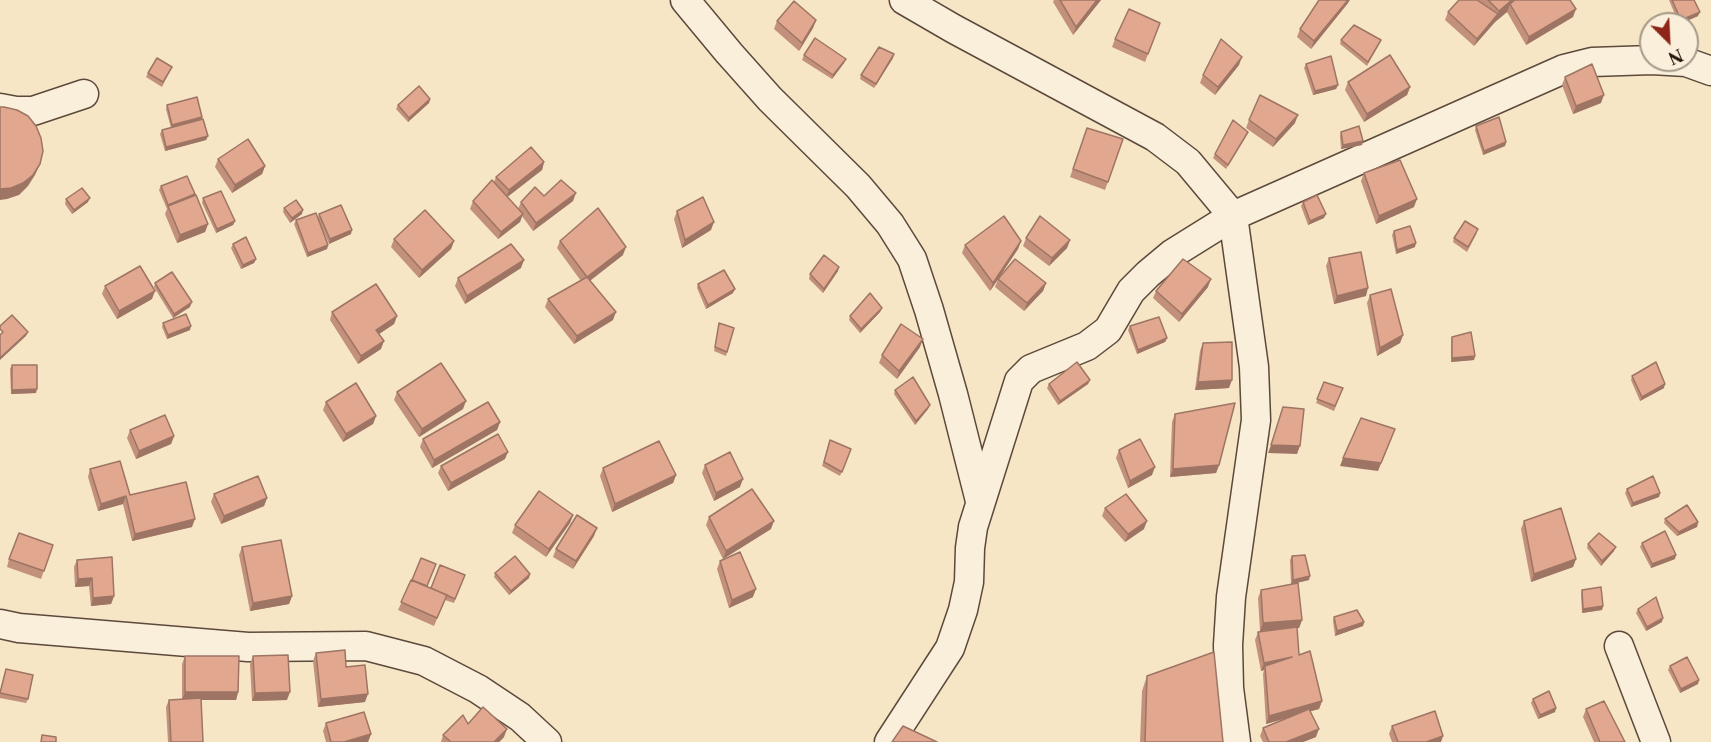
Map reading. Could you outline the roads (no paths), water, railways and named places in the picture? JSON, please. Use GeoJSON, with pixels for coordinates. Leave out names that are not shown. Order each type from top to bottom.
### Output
{"type":"FeatureCollection","features":[{"type":"Feature","properties":{"kind":"street"},"geometry":{"type":"LineString","coordinates":[[685,0],[770,99],[858,186],[890,224],[912,259],[953,394],[980,501]]}},
{"type":"Feature","properties":{"kind":"street"},"geometry":{"type":"LineString","coordinates":[[904,0],[1155,137],[1188,162],[1233,216],[1254,367],[1256,420],[1231,597],[1228,645],[1229,688],[1236,742]]}},
{"type":"Feature","properties":{"kind":"street"},"geometry":{"type":"LineString","coordinates":[[889,742],[950,648],[963,610],[969,582],[970,548],[980,501],[1019,381],[1031,369],[1087,346],[1108,330],[1131,291],[1148,274],[1172,254],[1233,216],[1564,69],[1592,62],[1652,60],[1686,62],[1711,71]]}},
{"type":"Feature","properties":{"kind":"street"},"geometry":{"type":"LineString","coordinates":[[0,108],[33,111],[84,94]]}},
{"type":"Feature","properties":{"kind":"street"},"geometry":{"type":"LineString","coordinates":[[0,624],[19,628],[248,647],[366,646],[424,661],[478,689],[520,717],[547,742]]}},
{"type":"Feature","properties":{"kind":"street"},"geometry":{"type":"LineString","coordinates":[[1619,646],[1656,742]]}}]}
